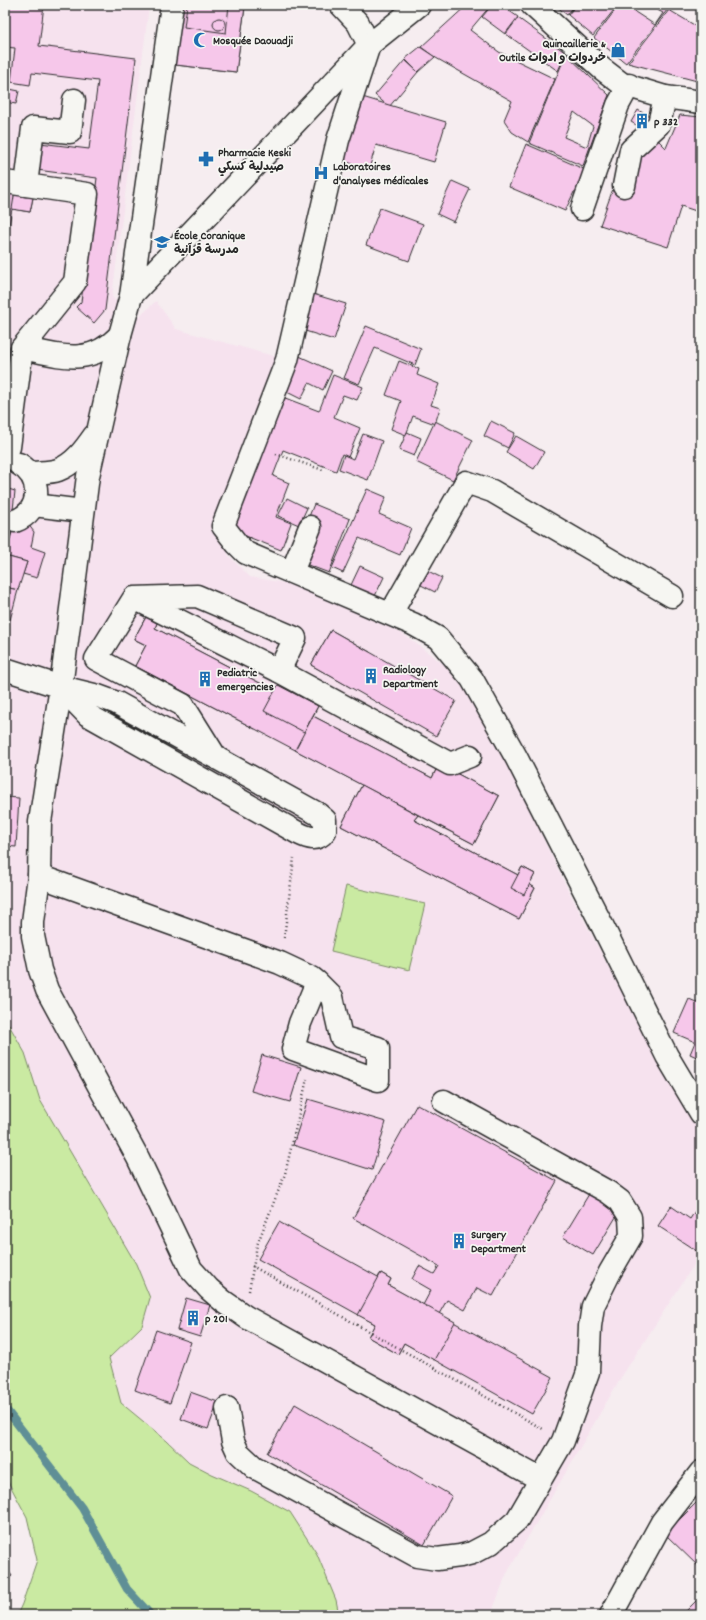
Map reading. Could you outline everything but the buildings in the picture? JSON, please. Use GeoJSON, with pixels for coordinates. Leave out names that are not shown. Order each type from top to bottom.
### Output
{"type":"FeatureCollection","features":[{"type":"Feature","properties":{"kind":"street"},"geometry":{"type":"LineString","coordinates":[[172,5],[131,296],[120,335],[101,416],[88,476],[83,511],[61,687],[40,822],[39,876],[33,922],[33,936],[37,959],[47,990],[138,1158],[191,1269],[213,1293],[246,1317],[540,1479]]}},
{"type":"Feature","properties":{"kind":"street"},"geometry":{"type":"LineString","coordinates":[[341,5],[358,23],[369,44],[338,140],[287,360],[223,526],[246,553],[391,613],[438,638],[472,679],[516,757],[667,1056],[701,1113]]}},
{"type":"Feature","properties":{"kind":"street"},"geometry":{"type":"LineString","coordinates":[[131,296],[369,44],[419,5]]}},
{"type":"Feature","properties":{"kind":"street"},"geometry":{"type":"LineString","coordinates":[[532,5],[601,68],[622,84],[665,96],[701,102]]}},
{"type":"Feature","properties":{"kind":"street"},"geometry":{"type":"LineString","coordinates":[[582,209],[618,104],[629,85]]}},
{"type":"Feature","properties":{"kind":"street"},"geometry":{"type":"LineString","coordinates":[[624,186],[631,150],[659,124],[665,96]]}},
{"type":"Feature","properties":{"kind":"street"},"geometry":{"type":"LineString","coordinates":[[26,185],[33,128],[70,132],[74,100]]}},
{"type":"Feature","properties":{"kind":"street"},"geometry":{"type":"LineString","coordinates":[[5,182],[87,194],[75,282],[22,348],[9,447],[5,458]]}},
{"type":"Feature","properties":{"kind":"street"},"geometry":{"type":"LineString","coordinates":[[22,348],[55,355],[80,357],[91,355],[102,350],[112,344],[120,335]]}},
{"type":"Feature","properties":{"kind":"street"},"geometry":{"type":"LineString","coordinates":[[30,472],[57,470],[74,459],[82,452],[94,436],[101,416]]}},
{"type":"Feature","properties":{"kind":"street"},"geometry":{"type":"LineString","coordinates":[[5,462],[18,464],[30,472],[36,485],[34,505],[26,515],[15,521]]}},
{"type":"Feature","properties":{"kind":"street"},"geometry":{"type":"LineString","coordinates":[[391,613],[466,482],[492,491],[672,596]]}},
{"type":"Feature","properties":{"kind":"street"},"geometry":{"type":"LineString","coordinates":[[34,505],[83,511]]}},
{"type":"Feature","properties":{"kind":"street"},"geometry":{"type":"LineString","coordinates":[[292,572],[310,527]]}},
{"type":"Feature","properties":{"kind":"street"},"geometry":{"type":"LineString","coordinates":[[134,598],[198,596],[295,638],[279,671]]}},
{"type":"Feature","properties":{"kind":"street"},"geometry":{"type":"LineString","coordinates":[[134,598],[96,659],[183,705],[216,757]]}},
{"type":"Feature","properties":{"kind":"street"},"geometry":{"type":"LineString","coordinates":[[134,598],[279,671],[450,764],[470,756]]}},
{"type":"Feature","properties":{"kind":"street"},"geometry":{"type":"LineString","coordinates":[[5,669],[117,703],[318,814],[324,820],[324,831],[318,837],[310,839],[298,833],[88,715],[61,687]]}},
{"type":"Feature","properties":{"kind":"street"},"geometry":{"type":"LineString","coordinates":[[39,876],[280,962],[312,978],[332,997],[341,1037],[378,1048],[378,1080],[292,1049],[300,1023],[316,982]]}},
{"type":"Feature","properties":{"kind":"street"},"geometry":{"type":"LineString","coordinates":[[227,1408],[233,1441],[238,1452],[254,1467],[417,1556],[437,1559],[472,1553],[491,1543],[517,1520],[563,1441],[588,1372],[590,1326],[593,1306],[610,1272],[632,1236],[630,1216],[620,1201],[608,1192],[444,1102]]}},
{"type":"Feature","properties":{"kind":"street"},"geometry":{"type":"LineString","coordinates":[[611,1615],[662,1522],[701,1472]]}},
{"type":"Feature","properties":{"kind":"path"},"geometry":{"type":"LineString","coordinates":[[254,447],[323,470]]}},
{"type":"Feature","properties":{"kind":"path"},"geometry":{"type":"LineString","coordinates":[[280,962],[298,833]]}},
{"type":"Feature","properties":{"kind":"path"},"geometry":{"type":"LineString","coordinates":[[246,1317],[256,1245],[286,1174],[312,1056]]}},
{"type":"Feature","properties":{"kind":"path"},"geometry":{"type":"LineString","coordinates":[[252,1266],[563,1441]]}},
{"type":"Feature","properties":{"kind":"shaded area"},"geometry":{"type":"Polygon","coordinates":[[[5,5],[149,6],[112,297],[135,321],[156,301],[176,329],[281,358],[222,520],[228,555],[250,577],[285,583],[342,606],[403,634],[442,663],[463,683],[486,720],[567,888],[631,1010],[663,1069],[701,1132],[701,1254],[620,1379],[506,1575],[491,1615],[277,1615],[5,1335],[5,5]]]}},
{"type":"Feature","properties":{"kind":"green space"},"geometry":{"type":"Polygon","coordinates":[[[346,886],[425,904],[409,970],[331,951],[346,886]]]}},
{"type":"Feature","properties":{"kind":"green space"},"geometry":{"type":"Polygon","coordinates":[[[5,1018],[25,1053],[40,1100],[136,1264],[150,1298],[142,1326],[109,1358],[121,1403],[167,1441],[189,1462],[251,1491],[290,1512],[317,1554],[336,1600],[339,1615],[17,1615],[37,1560],[27,1517],[5,1476],[5,1018]]]}},
{"type":"Feature","properties":{"kind":"waterway"},"geometry":{"type":"LineString","coordinates":[[5,1408],[82,1508],[127,1589],[151,1615]]}},
{"type":"Feature","properties":{"kind":"place","name":"Mosquée Daouadji"},"geometry":{"type":"Point","coordinates":[201,40]}},
{"type":"Feature","properties":{"kind":"place","name":"Quincaillerie & Outils خردوات و ادوات"},"geometry":{"type":"Point","coordinates":[618,50]}},
{"type":"Feature","properties":{"kind":"place","name":"p 332"},"geometry":{"type":"Point","coordinates":[642,121]}},
{"type":"Feature","properties":{"kind":"place","name":"Pharmacie Keski صيدلية كسكي"},"geometry":{"type":"Point","coordinates":[206,159]}},
{"type":"Feature","properties":{"kind":"place","name":"Laboratoires d'analyses médicales"},"geometry":{"type":"Point","coordinates":[321,173]}},
{"type":"Feature","properties":{"kind":"place","name":"École Coranique مدرسة قرآنية"},"geometry":{"type":"Point","coordinates":[162,242]}},
{"type":"Feature","properties":{"kind":"place","name":"Radiology Department"},"geometry":{"type":"Point","coordinates":[371,676]}},
{"type":"Feature","properties":{"kind":"place","name":"Pediatric emergencies"},"geometry":{"type":"Point","coordinates":[205,679]}},
{"type":"Feature","properties":{"kind":"place","name":"Surgery Department"},"geometry":{"type":"Point","coordinates":[459,1241]}},
{"type":"Feature","properties":{"kind":"place","name":"p 201"},"geometry":{"type":"Point","coordinates":[193,1318]}}]}
